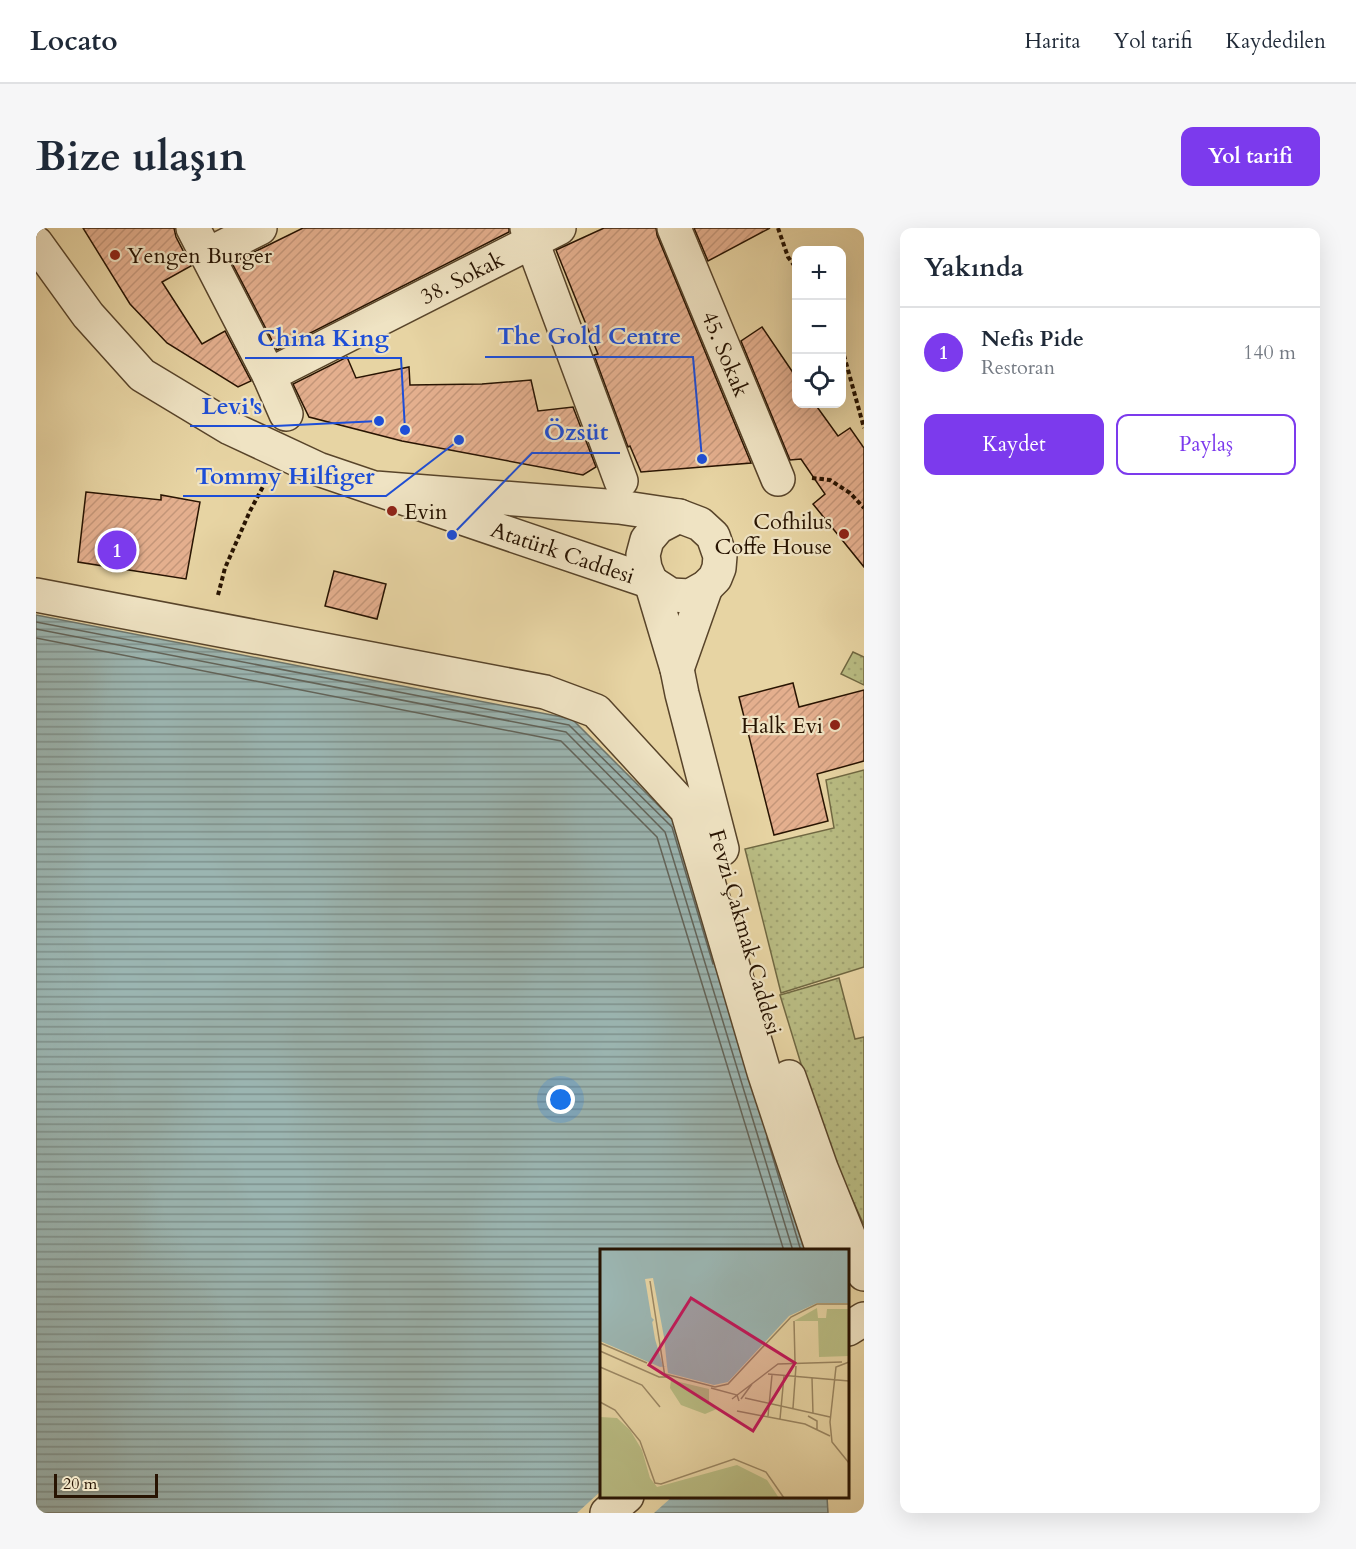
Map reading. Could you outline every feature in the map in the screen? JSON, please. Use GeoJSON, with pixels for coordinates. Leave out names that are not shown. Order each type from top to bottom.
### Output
{"type":"FeatureCollection","features":[{"type":"Feature","properties":{"kind":"street"},"geometry":{"type":"LineString","coordinates":[[260,228],[200,241],[269,375],[286,414]]}},
{"type":"Feature","properties":{"kind":"street","name":"45. Sokak"},"geometry":{"type":"LineString","coordinates":[[674,228],[778,479]]}},
{"type":"Feature","properties":{"kind":"street"},"geometry":{"type":"LineString","coordinates":[[540,233],[621,481]]}},
{"type":"Feature","properties":{"kind":"street","name":"38. Sokak"},"geometry":{"type":"LineString","coordinates":[[269,375],[540,233]]}},
{"type":"Feature","properties":{"kind":"street","name":"Atatürk Caddesi"},"geometry":{"type":"LineString","coordinates":[[36,243],[88,315],[142,375],[230,428],[268,447],[318,469],[651,582],[671,595],[690,596],[706,587],[715,578],[719,568],[720,556],[713,536],[699,524],[679,516],[619,507],[375,488]]}},
{"type":"Feature","properties":{"kind":"street","name":"Atatürk Caddesi"},"geometry":{"type":"LineString","coordinates":[[651,582],[643,555],[647,540],[658,527],[679,516]]}},
{"type":"Feature","properties":{"kind":"street","name":"Fevzi Çakmak Caddesi"},"geometry":{"type":"LineString","coordinates":[[651,582],[677,669],[710,805],[768,1018],[821,1168],[864,1274]]}},
{"type":"Feature","properties":{"kind":"street"},"geometry":{"type":"LineString","coordinates":[[677,669],[706,587]]}},
{"type":"Feature","properties":{"kind":"street"},"geometry":{"type":"LineString","coordinates":[[36,595],[545,692],[596,711],[687,810],[764,1072],[822,1249]]}},
{"type":"Feature","properties":{"kind":"street"},"geometry":{"type":"LineString","coordinates":[[607,1513],[626,1498]]}},
{"type":"Feature","properties":{"kind":"path"},"geometry":{"type":"LineString","coordinates":[[778,228],[792,262]]}},
{"type":"Feature","properties":{"kind":"path"},"geometry":{"type":"LineString","coordinates":[[844,354],[864,428]]}},
{"type":"Feature","properties":{"kind":"path"},"geometry":{"type":"LineString","coordinates":[[778,479],[803,477],[830,480],[850,493],[864,508]]}},
{"type":"Feature","properties":{"kind":"path"},"geometry":{"type":"LineString","coordinates":[[210,628],[225,568],[266,481]]}},
{"type":"Feature","properties":{"kind":"green space"},"geometry":{"type":"Polygon","coordinates":[[[853,652],[864,657],[864,685],[841,674],[853,652]]]}},
{"type":"Feature","properties":{"kind":"green space"},"geometry":{"type":"Polygon","coordinates":[[[864,770],[864,967],[781,993],[745,849],[834,828],[826,780],[864,770]]]}},
{"type":"Feature","properties":{"kind":"green space"},"geometry":{"type":"Polygon","coordinates":[[[839,978],[855,1039],[864,1037],[864,1225],[823,1136],[780,995],[839,978]]]}},
{"type":"Feature","properties":{"kind":"water"},"geometry":{"type":"Polygon","coordinates":[[[36,615],[572,719],[677,824],[808,1249],[600,1249],[600,1498],[827,1498],[828,1513],[36,1513],[36,615]]]}},
{"type":"Feature","properties":{"kind":"pier"},"geometry":{"type":"Polygon","coordinates":[[[600,1492],[600,1498],[671,1498],[654,1513],[577,1513],[600,1492]]]}},
{"type":"Feature","properties":{"kind":"building"},"geometry":{"type":"Polygon","coordinates":[[[83,228],[174,228],[176,237],[191,266],[162,282],[202,344],[225,331],[251,381],[238,387],[167,343],[130,304],[83,228]]]}},
{"type":"Feature","properties":{"kind":"building"},"geometry":{"type":"Polygon","coordinates":[[[303,228],[509,228],[509,232],[277,350],[232,263],[303,228]]]}},
{"type":"Feature","properties":{"kind":"building"},"geometry":{"type":"Polygon","coordinates":[[[604,228],[656,228],[751,463],[641,472],[630,446],[628,447],[594,355],[598,354],[556,250],[604,228]]]}},
{"type":"Feature","properties":{"kind":"building"},"geometry":{"type":"Polygon","coordinates":[[[694,228],[770,228],[708,261],[694,228]]]}},
{"type":"Feature","properties":{"kind":"building"},"geometry":{"type":"Polygon","coordinates":[[[762,327],[792,371],[792,408],[818,408],[838,436],[850,428],[864,448],[864,567],[813,504],[825,494],[801,459],[790,460],[741,341],[762,327]]]}},
{"type":"Feature","properties":{"kind":"building"},"geometry":{"type":"Polygon","coordinates":[[[347,357],[356,378],[409,367],[410,385],[482,384],[531,380],[538,411],[573,407],[596,467],[583,475],[402,441],[309,417],[293,384],[347,357]]]}},
{"type":"Feature","properties":{"kind":"building"},"geometry":{"type":"Polygon","coordinates":[[[86,492],[161,500],[161,495],[200,502],[186,579],[78,562],[86,492]]]}},
{"type":"Feature","properties":{"kind":"building"},"geometry":{"type":"Polygon","coordinates":[[[334,571],[386,584],[377,619],[325,606],[334,571]]]}},
{"type":"Feature","properties":{"kind":"building"},"geometry":{"type":"Polygon","coordinates":[[[793,683],[799,707],[864,690],[864,761],[817,774],[828,821],[774,835],[739,697],[793,683]]]}},
{"type":"Feature","properties":{"kind":"place","name":"Yengen Burger"},"geometry":{"type":"Point","coordinates":[115,255]}},
{"type":"Feature","properties":{"kind":"place","name":"Levi's"},"geometry":{"type":"Point","coordinates":[379,421]}},
{"type":"Feature","properties":{"kind":"place","name":"China King"},"geometry":{"type":"Point","coordinates":[405,430]}},
{"type":"Feature","properties":{"kind":"place","name":"Tommy Hilfiger"},"geometry":{"type":"Point","coordinates":[459,440]}},
{"type":"Feature","properties":{"kind":"place","name":"The Gold Centre"},"geometry":{"type":"Point","coordinates":[702,459]}},
{"type":"Feature","properties":{"kind":"place","name":"Evin"},"geometry":{"type":"Point","coordinates":[392,511]}},
{"type":"Feature","properties":{"kind":"place","name":"Cofhilus Coffe House"},"geometry":{"type":"Point","coordinates":[844,534]}},
{"type":"Feature","properties":{"kind":"place","name":"Özsüt"},"geometry":{"type":"Point","coordinates":[452,535]}},
{"type":"Feature","properties":{"kind":"place","name":"Nefis Pide"},"geometry":{"type":"Point","coordinates":[117,550]}},
{"type":"Feature","properties":{"kind":"place","name":"Halk Evi"},"geometry":{"type":"Point","coordinates":[835,725]}}]}
